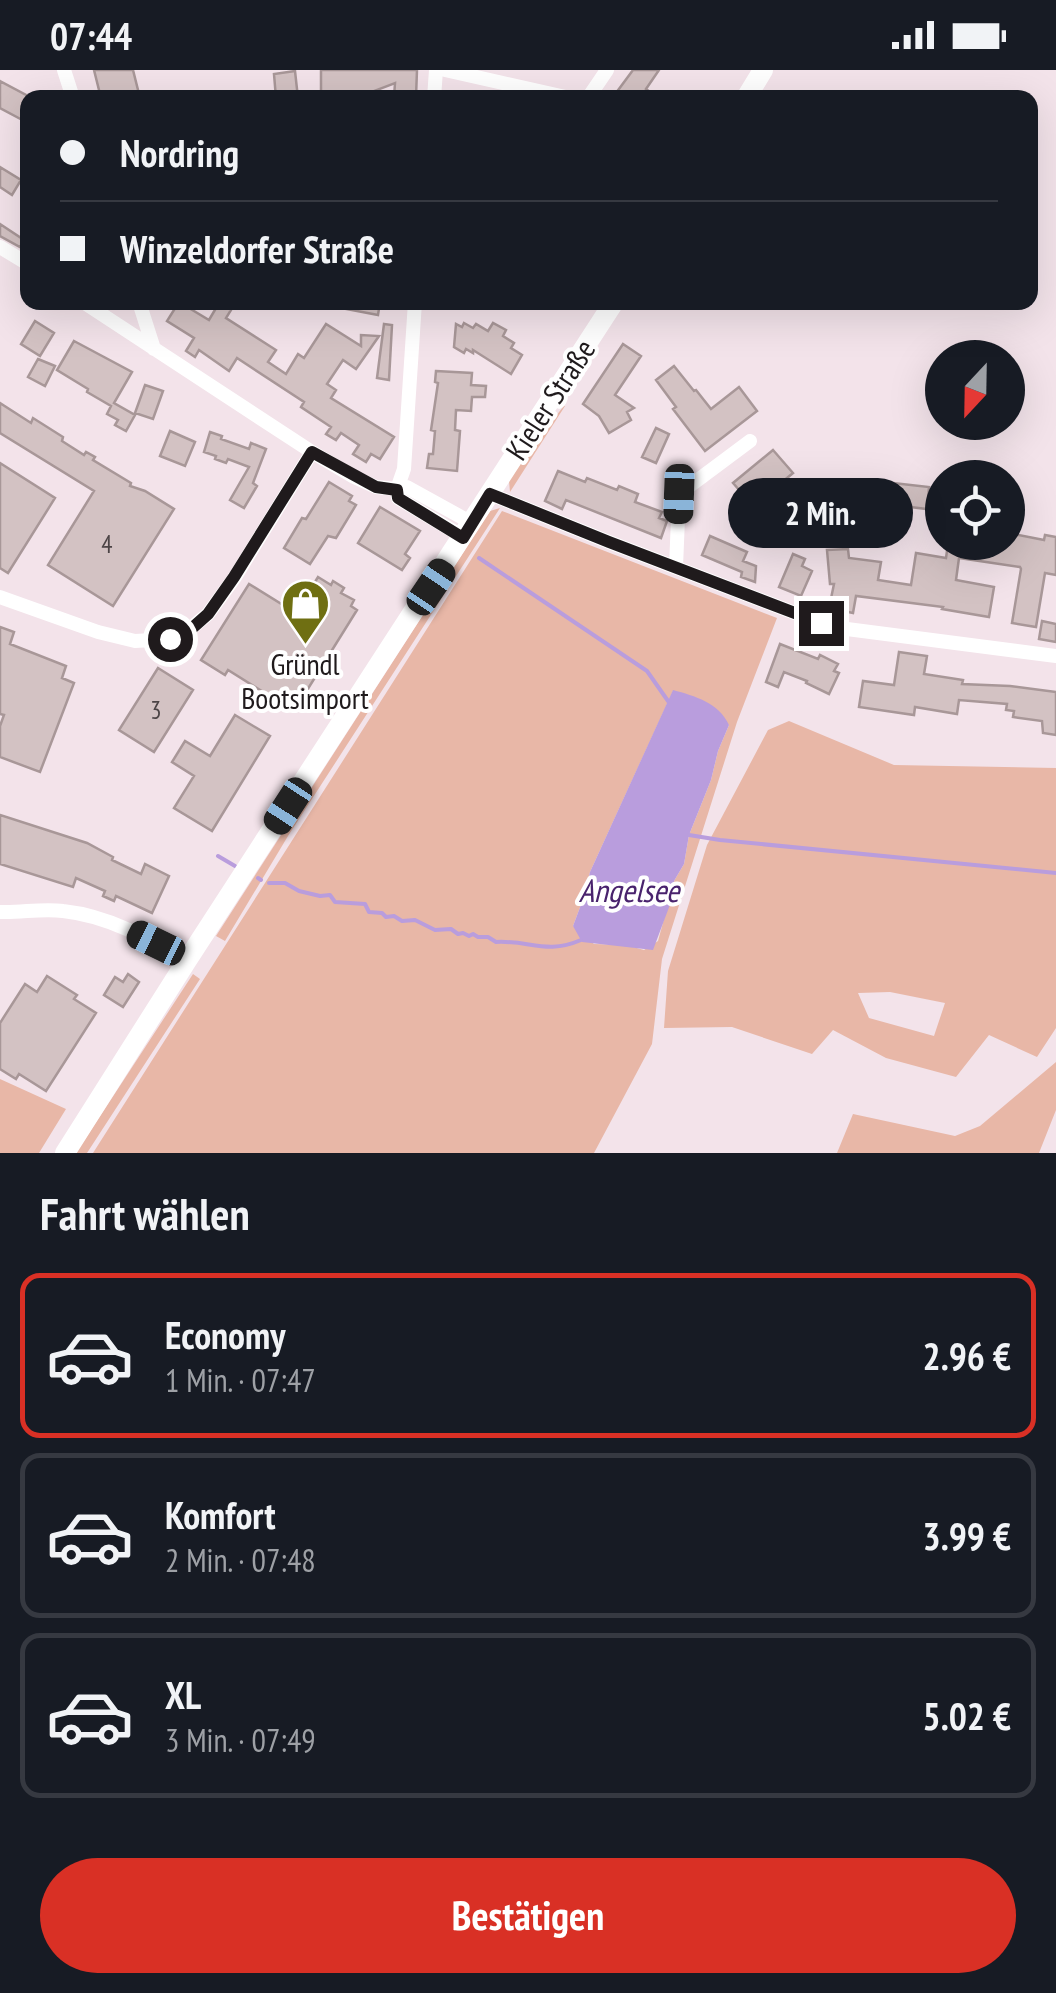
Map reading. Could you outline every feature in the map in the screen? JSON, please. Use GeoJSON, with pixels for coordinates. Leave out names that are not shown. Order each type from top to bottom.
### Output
{"type":"FeatureCollection","features":[{"type":"Feature","properties":{"kind":"main road","name":"Kieler Straße"},"geometry":{"type":"LineString","coordinates":[[65,1153],[609,310]]}},
{"type":"Feature","properties":{"kind":"street"},"geometry":{"type":"LineString","coordinates":[[444,70],[534,90]]}},
{"type":"Feature","properties":{"kind":"street"},"geometry":{"type":"LineString","coordinates":[[95,310],[312,452],[376,487],[407,487],[467,530]]}},
{"type":"Feature","properties":{"kind":"street"},"geometry":{"type":"LineString","coordinates":[[141,310],[154,349]]}},
{"type":"Feature","properties":{"kind":"street"},"geometry":{"type":"LineString","coordinates":[[397,490],[404,469],[414,310]]}},
{"type":"Feature","properties":{"kind":"street"},"geometry":{"type":"LineString","coordinates":[[676,568],[679,494],[750,442]]}},
{"type":"Feature","properties":{"kind":"street"},"geometry":{"type":"LineString","coordinates":[[0,598],[135,641],[170,639],[190,630],[208,614],[234,577],[312,452]]}},
{"type":"Feature","properties":{"kind":"street"},"geometry":{"type":"LineString","coordinates":[[490,494],[821,623],[1056,656]]}},
{"type":"Feature","properties":{"kind":"street"},"geometry":{"type":"LineString","coordinates":[[0,912],[62,910],[109,922],[156,943],[186,962]]}},
{"type":"Feature","properties":{"kind":"shaded area"},"geometry":{"type":"Polygon","coordinates":[[[565,406],[510,492],[509,481],[565,406]]]}},
{"type":"Feature","properties":{"kind":"shaded area"},"geometry":{"type":"Polygon","coordinates":[[[500,508],[288,836],[225,941],[216,936],[490,511],[500,508]]]}},
{"type":"Feature","properties":{"kind":"shaded area"},"geometry":{"type":"Polygon","coordinates":[[[502,511],[777,618],[737,722],[662,959],[652,1044],[594,1153],[93,1153],[502,511]],[[673,691],[590,872],[573,926],[594,944],[644,950],[658,941],[674,894],[674,881],[684,864],[689,835],[729,725],[673,691]]]}},
{"type":"Feature","properties":{"kind":"shaded area"},"geometry":{"type":"Polygon","coordinates":[[[789,721],[894,765],[1056,768],[1056,1028],[1037,1057],[989,1035],[956,1077],[886,1058],[833,1030],[812,1054],[732,1027],[664,1028],[668,971],[707,845],[768,730],[789,721]],[[890,992],[858,993],[869,1018],[934,1036],[945,1003],[890,992]]]}},
{"type":"Feature","properties":{"kind":"shaded area"},"geometry":{"type":"Polygon","coordinates":[[[193,974],[200,979],[87,1153],[76,1153],[193,974]]]}},
{"type":"Feature","properties":{"kind":"shaded area"},"geometry":{"type":"Polygon","coordinates":[[[1056,1062],[1056,1110],[1039,1153],[837,1153],[853,1114],[955,1136],[980,1126],[1056,1062]]]}},
{"type":"Feature","properties":{"kind":"shaded area"},"geometry":{"type":"Polygon","coordinates":[[[0,1079],[66,1109],[39,1153],[0,1153],[0,1079]]]}},
{"type":"Feature","properties":{"kind":"water","name":"Angelsee"},"geometry":{"type":"Polygon","coordinates":[[[673,690],[713,706],[729,725],[689,835],[684,864],[674,881],[674,894],[653,950],[582,942],[573,926],[590,872],[673,690]]]}},
{"type":"Feature","properties":{"kind":"building"},"geometry":{"type":"Polygon","coordinates":[[[94,70],[133,70],[138,90],[99,90],[94,70]]]}},
{"type":"Feature","properties":{"kind":"building"},"geometry":{"type":"Polygon","coordinates":[[[321,70],[417,70],[416,90],[394,90],[395,83],[377,90],[321,90],[321,70]]]}},
{"type":"Feature","properties":{"kind":"building"},"geometry":{"type":"Polygon","coordinates":[[[633,70],[659,70],[647,90],[618,90],[633,70]]]}},
{"type":"Feature","properties":{"kind":"building"},"geometry":{"type":"Polygon","coordinates":[[[295,71],[297,90],[275,90],[274,74],[295,71]]]}},
{"type":"Feature","properties":{"kind":"building"},"geometry":{"type":"Polygon","coordinates":[[[0,81],[20,92],[20,119],[0,108],[0,81]]]}},
{"type":"Feature","properties":{"kind":"building"},"geometry":{"type":"Polygon","coordinates":[[[0,167],[20,179],[12,195],[0,187],[0,167]]]}},
{"type":"Feature","properties":{"kind":"building"},"geometry":{"type":"Polygon","coordinates":[[[0,224],[20,237],[20,247],[0,236],[0,224]]]}},
{"type":"Feature","properties":{"kind":"building"},"geometry":{"type":"Polygon","coordinates":[[[174,310],[192,310],[209,320],[215,310],[231,310],[226,318],[276,350],[268,362],[286,374],[298,354],[304,358],[326,324],[361,346],[361,335],[379,336],[356,369],[343,360],[327,384],[336,390],[331,398],[394,437],[380,459],[371,454],[366,462],[353,454],[359,445],[341,433],[336,440],[326,434],[331,427],[301,407],[304,402],[237,358],[229,371],[199,350],[195,357],[186,351],[194,338],[167,321],[174,310]]]}},
{"type":"Feature","properties":{"kind":"building"},"geometry":{"type":"Polygon","coordinates":[[[352,310],[379,310],[378,315],[352,310]]]}},
{"type":"Feature","properties":{"kind":"building"},"geometry":{"type":"Polygon","coordinates":[[[35,321],[54,333],[40,356],[21,344],[35,321]]]}},
{"type":"Feature","properties":{"kind":"building"},"geometry":{"type":"Polygon","coordinates":[[[464,323],[488,331],[493,323],[506,330],[503,336],[522,355],[511,374],[473,350],[466,349],[464,353],[454,347],[456,324],[462,327],[464,323]]]}},
{"type":"Feature","properties":{"kind":"building"},"geometry":{"type":"Polygon","coordinates":[[[384,324],[392,325],[389,380],[377,378],[384,324]]]}},
{"type":"Feature","properties":{"kind":"building"},"geometry":{"type":"Polygon","coordinates":[[[74,341],[132,372],[114,403],[135,415],[126,431],[107,414],[111,406],[57,370],[74,341]]]}},
{"type":"Feature","properties":{"kind":"building"},"geometry":{"type":"Polygon","coordinates":[[[623,344],[641,356],[615,395],[634,408],[627,412],[631,420],[609,433],[599,416],[583,404],[623,344]]]}},
{"type":"Feature","properties":{"kind":"building"},"geometry":{"type":"Polygon","coordinates":[[[38,359],[55,366],[45,386],[28,377],[38,359]]]}},
{"type":"Feature","properties":{"kind":"building"},"geometry":{"type":"Polygon","coordinates":[[[674,366],[711,409],[739,387],[757,411],[705,451],[656,380],[674,366]]]}},
{"type":"Feature","properties":{"kind":"building"},"geometry":{"type":"Polygon","coordinates":[[[436,371],[472,373],[471,385],[486,386],[485,397],[472,397],[471,411],[456,410],[455,430],[460,431],[457,471],[427,468],[429,454],[433,454],[436,371]]]}},
{"type":"Feature","properties":{"kind":"building"},"geometry":{"type":"Polygon","coordinates":[[[145,385],[163,391],[153,419],[135,413],[145,385]]]}},
{"type":"Feature","properties":{"kind":"building"},"geometry":{"type":"Polygon","coordinates":[[[0,403],[31,423],[33,418],[84,455],[86,452],[95,457],[93,460],[131,483],[130,486],[174,509],[113,606],[48,565],[94,491],[0,433],[0,403]]]}},
{"type":"Feature","properties":{"kind":"building"},"geometry":{"type":"Polygon","coordinates":[[[656,428],[669,434],[656,463],[642,457],[656,428]]]}},
{"type":"Feature","properties":{"kind":"building"},"geometry":{"type":"Polygon","coordinates":[[[170,431],[195,442],[185,466],[160,456],[170,431]]]}},
{"type":"Feature","properties":{"kind":"building"},"geometry":{"type":"Polygon","coordinates":[[[210,432],[249,449],[251,443],[266,449],[253,483],[257,486],[244,508],[230,500],[249,467],[228,459],[226,463],[204,452],[210,432]]]}},
{"type":"Feature","properties":{"kind":"building"},"geometry":{"type":"Polygon","coordinates":[[[773,450],[793,473],[753,506],[733,483],[773,450]]]}},
{"type":"Feature","properties":{"kind":"building"},"geometry":{"type":"Polygon","coordinates":[[[0,463],[55,498],[8,573],[0,568],[0,463]]]}},
{"type":"Feature","properties":{"kind":"building"},"geometry":{"type":"Polygon","coordinates":[[[558,471],[585,482],[587,478],[638,494],[635,502],[662,512],[659,518],[667,521],[661,538],[566,500],[562,509],[545,501],[558,471]]]}},
{"type":"Feature","properties":{"kind":"building"},"geometry":{"type":"Polygon","coordinates":[[[329,482],[352,496],[349,501],[356,505],[336,538],[328,536],[310,564],[284,548],[329,482]]]}},
{"type":"Feature","properties":{"kind":"building"},"geometry":{"type":"Polygon","coordinates":[[[893,483],[925,487],[925,509],[884,504],[882,517],[865,514],[860,546],[855,546],[853,514],[857,487],[892,493],[893,483]]]}},
{"type":"Feature","properties":{"kind":"building"},"geometry":{"type":"Polygon","coordinates":[[[380,507],[420,531],[405,554],[410,558],[402,570],[358,543],[380,507]]]}},
{"type":"Feature","properties":{"kind":"building"},"geometry":{"type":"Polygon","coordinates":[[[1045,535],[1056,537],[1056,575],[1045,573],[1036,627],[1012,623],[1020,567],[973,560],[1025,560],[1025,536],[1044,540],[1045,535]]]}},
{"type":"Feature","properties":{"kind":"building"},"geometry":{"type":"Polygon","coordinates":[[[710,536],[747,552],[743,561],[756,566],[755,582],[741,577],[742,572],[702,555],[710,536]]]}},
{"type":"Feature","properties":{"kind":"building"},"geometry":{"type":"Polygon","coordinates":[[[848,549],[849,558],[881,562],[878,580],[911,585],[916,553],[925,554],[925,560],[959,560],[956,580],[994,587],[989,617],[856,596],[853,613],[829,608],[834,584],[830,584],[827,550],[848,549]]]}},
{"type":"Feature","properties":{"kind":"building"},"geometry":{"type":"Polygon","coordinates":[[[793,554],[805,559],[802,566],[812,571],[801,596],[779,587],[793,554]]]}},
{"type":"Feature","properties":{"kind":"building","name":"Gründl Bootsimport"},"geometry":{"type":"Polygon","coordinates":[[[318,577],[344,588],[341,593],[354,600],[351,606],[357,610],[296,708],[289,703],[284,705],[228,670],[225,675],[201,660],[249,584],[296,613],[318,577]]]}},
{"type":"Feature","properties":{"kind":"building"},"geometry":{"type":"Polygon","coordinates":[[[1042,621],[1056,624],[1056,642],[1039,639],[1042,621]]]}},
{"type":"Feature","properties":{"kind":"building"},"geometry":{"type":"Polygon","coordinates":[[[0,627],[14,632],[10,644],[66,666],[62,678],[74,683],[40,772],[0,757],[4,715],[0,714],[0,627]]]}},
{"type":"Feature","properties":{"kind":"building"},"geometry":{"type":"Polygon","coordinates":[[[780,644],[838,664],[834,671],[839,673],[829,694],[784,672],[778,687],[766,682],[780,644]]]}},
{"type":"Feature","properties":{"kind":"building"},"geometry":{"type":"Polygon","coordinates":[[[899,652],[927,656],[924,674],[963,680],[962,684],[1056,692],[1056,735],[1043,733],[1042,721],[1013,717],[1014,711],[1006,710],[1007,704],[959,700],[957,714],[915,707],[914,715],[859,707],[863,681],[894,685],[899,652]]]}},
{"type":"Feature","properties":{"kind":"building"},"geometry":{"type":"Polygon","coordinates":[[[158,668],[193,690],[154,752],[119,730],[158,668]]]}},
{"type":"Feature","properties":{"kind":"building"},"geometry":{"type":"Polygon","coordinates":[[[235,715],[270,736],[212,831],[174,808],[194,776],[172,762],[185,741],[210,756],[235,715]]]}},
{"type":"Feature","properties":{"kind":"building"},"geometry":{"type":"Polygon","coordinates":[[[0,815],[87,843],[141,874],[145,864],[169,876],[152,913],[116,896],[114,901],[103,896],[105,891],[76,878],[73,887],[0,864],[0,815]]]}},
{"type":"Feature","properties":{"kind":"building"},"geometry":{"type":"Polygon","coordinates":[[[128,974],[139,982],[123,1007],[104,995],[115,977],[123,982],[128,974]]]}},
{"type":"Feature","properties":{"kind":"building"},"geometry":{"type":"Polygon","coordinates":[[[47,976],[96,1013],[46,1091],[19,1074],[16,1079],[0,1069],[0,1023],[25,984],[37,992],[47,976]]]}},
{"type":"Feature","properties":{"kind":"waterway"},"geometry":{"type":"LineString","coordinates":[[479,558],[647,671],[668,701]]}},
{"type":"Feature","properties":{"kind":"waterway"},"geometry":{"type":"LineString","coordinates":[[689,835],[1056,873]]}},
{"type":"Feature","properties":{"kind":"waterway"},"geometry":{"type":"LineString","coordinates":[[218,856],[235,866]]}},
{"type":"Feature","properties":{"kind":"waterway"},"geometry":{"type":"LineString","coordinates":[[269,883],[285,883],[299,891],[330,895],[335,902],[365,904],[369,912],[386,917],[415,920],[435,930],[451,929],[496,942],[548,947],[581,940]]}},
{"type":"Feature","properties":{"kind":"place","name":"Gründl Bootsimport"},"geometry":{"type":"Point","coordinates":[305,646]}},
{"type":"Feature","properties":{"kind":"route"},"geometry":{"type":"LineString","coordinates":[[170,639],[190,630],[208,614],[312,452],[376,487],[397,490],[398,498],[463,538],[490,494],[821,623]]}}]}
